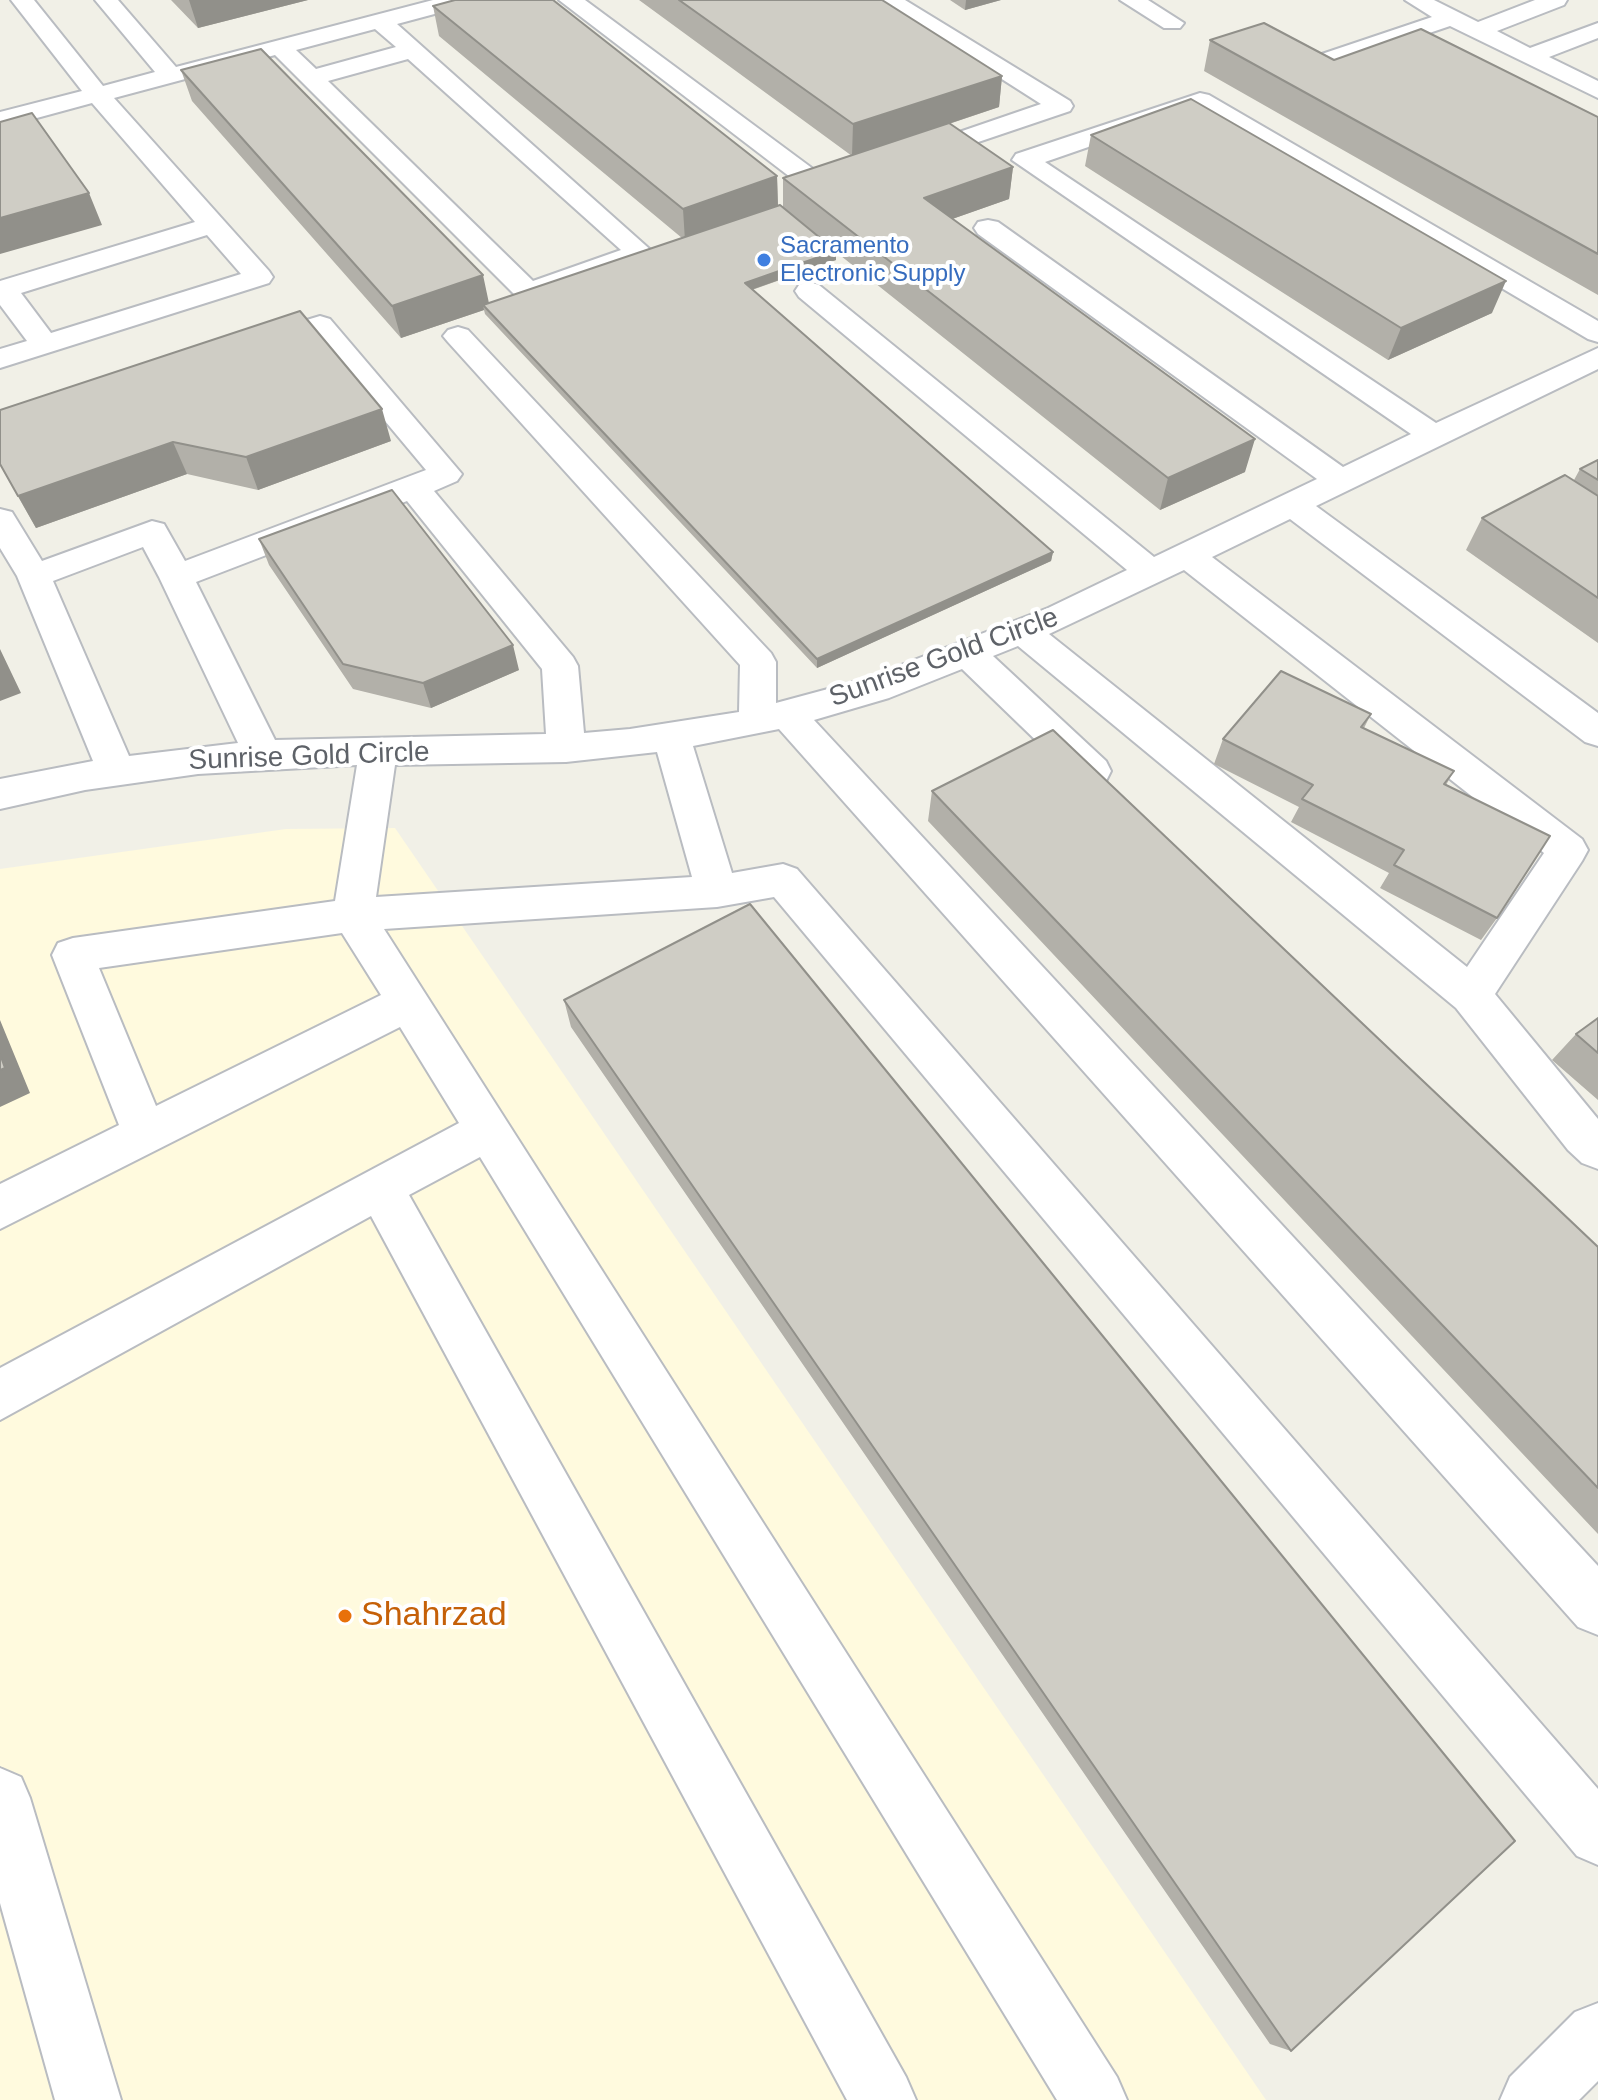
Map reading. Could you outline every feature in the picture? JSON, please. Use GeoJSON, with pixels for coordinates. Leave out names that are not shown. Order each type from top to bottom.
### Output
{"type":"FeatureCollection","features":[{"type":"Feature","properties":{"kind":"street"},"geometry":{"type":"LineString","coordinates":[[0,359],[259,277],[98,95],[22,0]]}},
{"type":"Feature","properties":{"kind":"street"},"geometry":{"type":"LineString","coordinates":[[106,0],[171,76]]}},
{"type":"Feature","properties":{"kind":"street"},"geometry":{"type":"LineString","coordinates":[[0,120],[380,21],[409,6],[460,0]]}},
{"type":"Feature","properties":{"kind":"street"},"geometry":{"type":"LineString","coordinates":[[570,0],[820,187],[1061,106],[889,0]]}},
{"type":"Feature","properties":{"kind":"street"},"geometry":{"type":"LineString","coordinates":[[1131,0],[1172,23]]}},
{"type":"Feature","properties":{"kind":"street"},"geometry":{"type":"LineString","coordinates":[[1416,0],[1598,91]]}},
{"type":"Feature","properties":{"kind":"street"},"geometry":{"type":"LineString","coordinates":[[1476,31],[1556,0]]}},
{"type":"Feature","properties":{"kind":"street"},"geometry":{"type":"LineString","coordinates":[[1315,64],[1452,18]]}},
{"type":"Feature","properties":{"kind":"street"},"geometry":{"type":"LineString","coordinates":[[280,47],[528,292],[640,253],[380,21]]}},
{"type":"Feature","properties":{"kind":"street"},"geometry":{"type":"LineString","coordinates":[[1530,56],[1598,30]]}},
{"type":"Feature","properties":{"kind":"street"},"geometry":{"type":"LineString","coordinates":[[1393,38],[1421,52]]}},
{"type":"Feature","properties":{"kind":"street"},"geometry":{"type":"LineString","coordinates":[[311,78],[413,50]]}},
{"type":"Feature","properties":{"kind":"street"},"geometry":{"type":"LineString","coordinates":[[1435,436],[1025,160],[1200,100],[1598,333]]}},
{"type":"Feature","properties":{"kind":"street"},"geometry":{"type":"LineString","coordinates":[[45,345],[3,289],[213,225]]}},
{"type":"Feature","properties":{"kind":"street"},"geometry":{"type":"LineString","coordinates":[[988,228],[1341,481]]}},
{"type":"Feature","properties":{"kind":"street"},"geometry":{"type":"LineString","coordinates":[[809,291],[1151,572]]}},
{"type":"Feature","properties":{"kind":"street"},"geometry":{"type":"LineString","coordinates":[[176,577],[446,474],[320,325],[233,353]]}},
{"type":"Feature","properties":{"kind":"street"},"geometry":{"type":"LineString","coordinates":[[458,336],[758,662],[773,718],[1598,1607]]}},
{"type":"Feature","properties":{"kind":"street","name":"Sunrise Gold Circle"},"geometry":{"type":"LineString","coordinates":[[0,794],[117,771],[198,760],[263,755],[566,748],[671,737],[773,718],[876,689],[1023,632],[1598,357]]}},
{"type":"Feature","properties":{"kind":"street"},"geometry":{"type":"LineString","coordinates":[[413,487],[560,666],[566,748]]}},
{"type":"Feature","properties":{"kind":"street"},"geometry":{"type":"LineString","coordinates":[[1292,504],[1598,732]]}},
{"type":"Feature","properties":{"kind":"street"},"geometry":{"type":"LineString","coordinates":[[0,520],[34,576],[117,771]]}},
{"type":"Feature","properties":{"kind":"street"},"geometry":{"type":"LineString","coordinates":[[34,576],[152,532],[263,755]]}},
{"type":"Feature","properties":{"kind":"street"},"geometry":{"type":"LineString","coordinates":[[1187,555],[1583,855],[1471,995]]}},
{"type":"Feature","properties":{"kind":"street"},"geometry":{"type":"LineString","coordinates":[[1023,632],[1471,995],[1584,1136],[1598,1149]]}},
{"type":"Feature","properties":{"kind":"street"},"geometry":{"type":"LineString","coordinates":[[968,654],[1117,795]]}},
{"type":"Feature","properties":{"kind":"street"},"geometry":{"type":"LineString","coordinates":[[671,737],[717,891]]}},
{"type":"Feature","properties":{"kind":"street"},"geometry":{"type":"LineString","coordinates":[[378,752],[353,915],[1094,2100]]}},
{"type":"Feature","properties":{"kind":"street"},"geometry":{"type":"LineString","coordinates":[[145,1134],[73,955],[353,915],[717,891],[783,880],[1598,1835]]}},
{"type":"Feature","properties":{"kind":"street"},"geometry":{"type":"LineString","coordinates":[[0,1208],[408,1002]]}},
{"type":"Feature","properties":{"kind":"street"},"geometry":{"type":"LineString","coordinates":[[0,1395],[488,1130]]}},
{"type":"Feature","properties":{"kind":"street"},"geometry":{"type":"LineString","coordinates":[[380,1187],[883,2100]]}},
{"type":"Feature","properties":{"kind":"street"},"geometry":{"type":"LineString","coordinates":[[2,1810],[88,2100]]}},
{"type":"Feature","properties":{"kind":"street"},"geometry":{"type":"LineString","coordinates":[[1533,2100],[1598,2035]]}},
{"type":"Feature","properties":{"kind":"shaded area"},"geometry":{"type":"Polygon","coordinates":[[[395,828],[1266,2100],[0,2100],[0,869],[286,829],[395,828]]]}},
{"type":"Feature","properties":{"kind":"building"},"geometry":{"type":"Polygon","coordinates":[[[455,0],[553,0],[777,176],[683,209],[433,6],[455,0]]]}},
{"type":"Feature","properties":{"kind":"building"},"geometry":{"type":"Polygon","coordinates":[[[679,0],[882,0],[1002,76],[853,124],[679,0]]]}},
{"type":"Feature","properties":{"kind":"building"},"geometry":{"type":"Polygon","coordinates":[[[1264,23],[1334,60],[1421,29],[1598,117],[1598,254],[1210,40],[1264,23]]]}},
{"type":"Feature","properties":{"kind":"building"},"geometry":{"type":"Polygon","coordinates":[[[261,49],[483,275],[392,306],[181,70],[261,49]]]}},
{"type":"Feature","properties":{"kind":"building"},"geometry":{"type":"Polygon","coordinates":[[[1191,99],[1506,281],[1401,328],[1091,135],[1191,99]]]}},
{"type":"Feature","properties":{"kind":"building"},"geometry":{"type":"Polygon","coordinates":[[[32,113],[89,193],[0,218],[0,122],[32,113]]]}},
{"type":"Feature","properties":{"kind":"building"},"geometry":{"type":"Polygon","coordinates":[[[949,123],[1013,167],[924,198],[1255,439],[1168,478],[783,178],[949,123]]]}},
{"type":"Feature","properties":{"kind":"building"},"geometry":{"type":"Polygon","coordinates":[[[780,205],[836,251],[745,283],[1053,552],[817,659],[483,305],[780,205]]]}},
{"type":"Feature","properties":{"kind":"building"},"geometry":{"type":"Polygon","coordinates":[[[300,311],[382,409],[246,457],[173,442],[18,496],[0,464],[0,410],[300,311]]]}},
{"type":"Feature","properties":{"kind":"building"},"geometry":{"type":"Polygon","coordinates":[[[1598,460],[1598,480],[1580,469],[1598,460]]]}},
{"type":"Feature","properties":{"kind":"building"},"geometry":{"type":"Polygon","coordinates":[[[1565,475],[1598,496],[1598,598],[1482,518],[1565,475]]]}},
{"type":"Feature","properties":{"kind":"building"},"geometry":{"type":"Polygon","coordinates":[[[392,490],[513,645],[423,683],[343,664],[259,539],[392,490]]]}},
{"type":"Feature","properties":{"kind":"building"},"geometry":{"type":"Polygon","coordinates":[[[1281,671],[1371,714],[1361,727],[1454,771],[1444,784],[1550,836],[1497,918],[1394,865],[1404,850],[1302,799],[1313,785],[1223,739],[1281,671]]]}},
{"type":"Feature","properties":{"kind":"building"},"geometry":{"type":"Polygon","coordinates":[[[1053,730],[1598,1247],[1598,1488],[932,791],[1053,730]]]}},
{"type":"Feature","properties":{"kind":"building"},"geometry":{"type":"Polygon","coordinates":[[[750,904],[1515,1841],[1291,2051],[564,1000],[750,904]]]}},
{"type":"Feature","properties":{"kind":"building"},"geometry":{"type":"Polygon","coordinates":[[[1598,1018],[1598,1053],[1576,1034],[1598,1018]]]}},
{"type":"Feature","properties":{"kind":"place","name":"Sacramento Electronic Supply"},"geometry":{"type":"Point","coordinates":[764,260]}},
{"type":"Feature","properties":{"kind":"place","name":"Shahrzad"},"geometry":{"type":"Point","coordinates":[345,1616]}}]}
